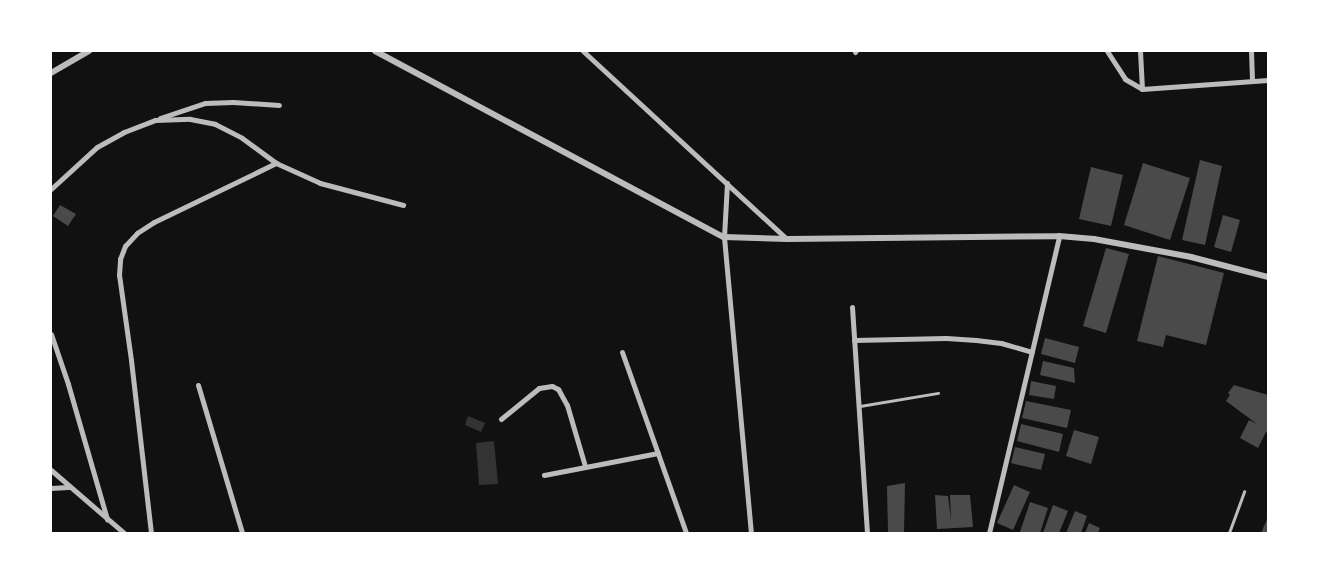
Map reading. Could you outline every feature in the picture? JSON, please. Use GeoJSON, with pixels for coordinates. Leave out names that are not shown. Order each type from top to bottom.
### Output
{"type":"FeatureCollection","features":[{"type":"Feature","properties":{"kind":"street"},"geometry":{"type":"LineString","coordinates":[[51,73],[89,51]]}},
{"type":"Feature","properties":{"kind":"street"},"geometry":{"type":"LineString","coordinates":[[375,51],[724,237],[787,239],[1059,236],[1130,244],[1268,277]]}},
{"type":"Feature","properties":{"kind":"street"},"geometry":{"type":"LineString","coordinates":[[583,51],[787,239]]}},
{"type":"Feature","properties":{"kind":"street"},"geometry":{"type":"LineString","coordinates":[[1106,51],[1125,79],[1142,89],[1268,80]]}},
{"type":"Feature","properties":{"kind":"street"},"geometry":{"type":"LineString","coordinates":[[1140,51],[1142,89]]}},
{"type":"Feature","properties":{"kind":"street"},"geometry":{"type":"LineString","coordinates":[[1251,51],[1252,81]]}},
{"type":"Feature","properties":{"kind":"street"},"geometry":{"type":"LineString","coordinates":[[51,189],[97,146],[124,132],[155,120],[205,103],[233,102],[279,105]]}},
{"type":"Feature","properties":{"kind":"street"},"geometry":{"type":"LineString","coordinates":[[155,120],[190,119],[215,124],[242,138],[276,163],[320,183],[403,204]]}},
{"type":"Feature","properties":{"kind":"street"},"geometry":{"type":"LineString","coordinates":[[151,533],[119,275],[120,259],[126,246],[137,233],[154,222],[276,163]]}},
{"type":"Feature","properties":{"kind":"street"},"geometry":{"type":"LineString","coordinates":[[727,183],[724,237],[752,533]]}},
{"type":"Feature","properties":{"kind":"street"},"geometry":{"type":"LineString","coordinates":[[989,533],[1059,236]]}},
{"type":"Feature","properties":{"kind":"street"},"geometry":{"type":"LineString","coordinates":[[852,307],[867,533]]}},
{"type":"Feature","properties":{"kind":"street"},"geometry":{"type":"LineString","coordinates":[[51,334],[68,384],[107,520]]}},
{"type":"Feature","properties":{"kind":"street"},"geometry":{"type":"LineString","coordinates":[[854,340],[976,340],[1010,345],[1032,352]]}},
{"type":"Feature","properties":{"kind":"street"},"geometry":{"type":"LineString","coordinates":[[622,352],[686,533]]}},
{"type":"Feature","properties":{"kind":"street"},"geometry":{"type":"LineString","coordinates":[[198,385],[242,533]]}},
{"type":"Feature","properties":{"kind":"street"},"geometry":{"type":"LineString","coordinates":[[501,419],[539,388],[552,386],[558,389],[567,405],[586,466]]}},
{"type":"Feature","properties":{"kind":"street"},"geometry":{"type":"LineString","coordinates":[[544,475],[658,453]]}},
{"type":"Feature","properties":{"kind":"street"},"geometry":{"type":"LineString","coordinates":[[51,470],[68,487],[124,533]]}},
{"type":"Feature","properties":{"kind":"street"},"geometry":{"type":"LineString","coordinates":[[51,488],[68,487]]}},
{"type":"Feature","properties":{"kind":"lane"},"geometry":{"type":"LineString","coordinates":[[858,407],[938,393]]}},
{"type":"Feature","properties":{"kind":"lane"},"geometry":{"type":"LineString","coordinates":[[1229,533],[1244,492]]}},
{"type":"Feature","properties":{"kind":"shaded area"},"geometry":{"type":"Polygon","coordinates":[[[468,416],[485,423],[481,432],[465,425],[468,416]]]}},
{"type":"Feature","properties":{"kind":"shaded area"},"geometry":{"type":"Polygon","coordinates":[[[494,441],[498,484],[479,485],[476,443],[494,441]]]}},
{"type":"Feature","properties":{"kind":"building"},"geometry":{"type":"Polygon","coordinates":[[[1200,160],[1222,166],[1205,245],[1182,240],[1200,160]]]}},
{"type":"Feature","properties":{"kind":"building"},"geometry":{"type":"Polygon","coordinates":[[[1143,163],[1190,178],[1170,240],[1124,225],[1143,163]]]}},
{"type":"Feature","properties":{"kind":"building"},"geometry":{"type":"Polygon","coordinates":[[[1091,167],[1123,175],[1111,226],[1079,219],[1091,167]]]}},
{"type":"Feature","properties":{"kind":"building"},"geometry":{"type":"Polygon","coordinates":[[[60,205],[76,214],[68,226],[53,216],[60,205]]]}},
{"type":"Feature","properties":{"kind":"building"},"geometry":{"type":"Polygon","coordinates":[[[1223,215],[1240,220],[1231,252],[1214,247],[1223,215]]]}},
{"type":"Feature","properties":{"kind":"building"},"geometry":{"type":"Polygon","coordinates":[[[1106,248],[1129,254],[1106,333],[1083,326],[1106,248]]]}},
{"type":"Feature","properties":{"kind":"building"},"geometry":{"type":"Polygon","coordinates":[[[1158,256],[1224,273],[1206,345],[1166,335],[1163,347],[1137,341],[1158,256]]]}},
{"type":"Feature","properties":{"kind":"building"},"geometry":{"type":"Polygon","coordinates":[[[1045,338],[1079,347],[1075,363],[1041,354],[1045,338]]]}},
{"type":"Feature","properties":{"kind":"building"},"geometry":{"type":"Polygon","coordinates":[[[1043,361],[1074,368],[1075,383],[1040,375],[1043,361]]]}},
{"type":"Feature","properties":{"kind":"building"},"geometry":{"type":"Polygon","coordinates":[[[1031,381],[1056,386],[1054,399],[1029,395],[1031,381]]]}},
{"type":"Feature","properties":{"kind":"building"},"geometry":{"type":"Polygon","coordinates":[[[1234,385],[1268,395],[1268,433],[1266,432],[1258,448],[1240,438],[1249,420],[1257,424],[1226,401],[1230,395],[1228,393],[1234,385]]]}},
{"type":"Feature","properties":{"kind":"building"},"geometry":{"type":"Polygon","coordinates":[[[1026,401],[1071,410],[1067,428],[1022,418],[1026,401]]]}},
{"type":"Feature","properties":{"kind":"building"},"geometry":{"type":"Polygon","coordinates":[[[1021,424],[1063,434],[1059,452],[1017,441],[1021,424]]]}},
{"type":"Feature","properties":{"kind":"building"},"geometry":{"type":"Polygon","coordinates":[[[1074,430],[1099,437],[1091,464],[1066,456],[1074,430]]]}},
{"type":"Feature","properties":{"kind":"building"},"geometry":{"type":"Polygon","coordinates":[[[1015,447],[1045,454],[1041,470],[1011,463],[1015,447]]]}},
{"type":"Feature","properties":{"kind":"building"},"geometry":{"type":"Polygon","coordinates":[[[905,483],[904,533],[888,533],[887,486],[905,483]]]}},
{"type":"Feature","properties":{"kind":"building"},"geometry":{"type":"Polygon","coordinates":[[[1014,485],[1030,492],[1013,530],[997,523],[1014,485]]]}},
{"type":"Feature","properties":{"kind":"building"},"geometry":{"type":"Polygon","coordinates":[[[935,495],[948,496],[951,521],[950,495],[970,495],[973,527],[937,529],[935,495]]]}},
{"type":"Feature","properties":{"kind":"building"},"geometry":{"type":"Polygon","coordinates":[[[1030,502],[1048,508],[1040,533],[1020,532],[1030,502]]]}},
{"type":"Feature","properties":{"kind":"building"},"geometry":{"type":"Polygon","coordinates":[[[1053,505],[1068,511],[1059,533],[1043,533],[1053,505]]]}},
{"type":"Feature","properties":{"kind":"building"},"geometry":{"type":"Polygon","coordinates":[[[1075,511],[1087,516],[1081,533],[1066,533],[1075,511]]]}},
{"type":"Feature","properties":{"kind":"building"},"geometry":{"type":"Polygon","coordinates":[[[1268,517],[1268,533],[1261,533],[1268,517]]]}},
{"type":"Feature","properties":{"kind":"building"},"geometry":{"type":"Polygon","coordinates":[[[1089,523],[1100,528],[1098,533],[1085,533],[1089,523]]]}}]}
